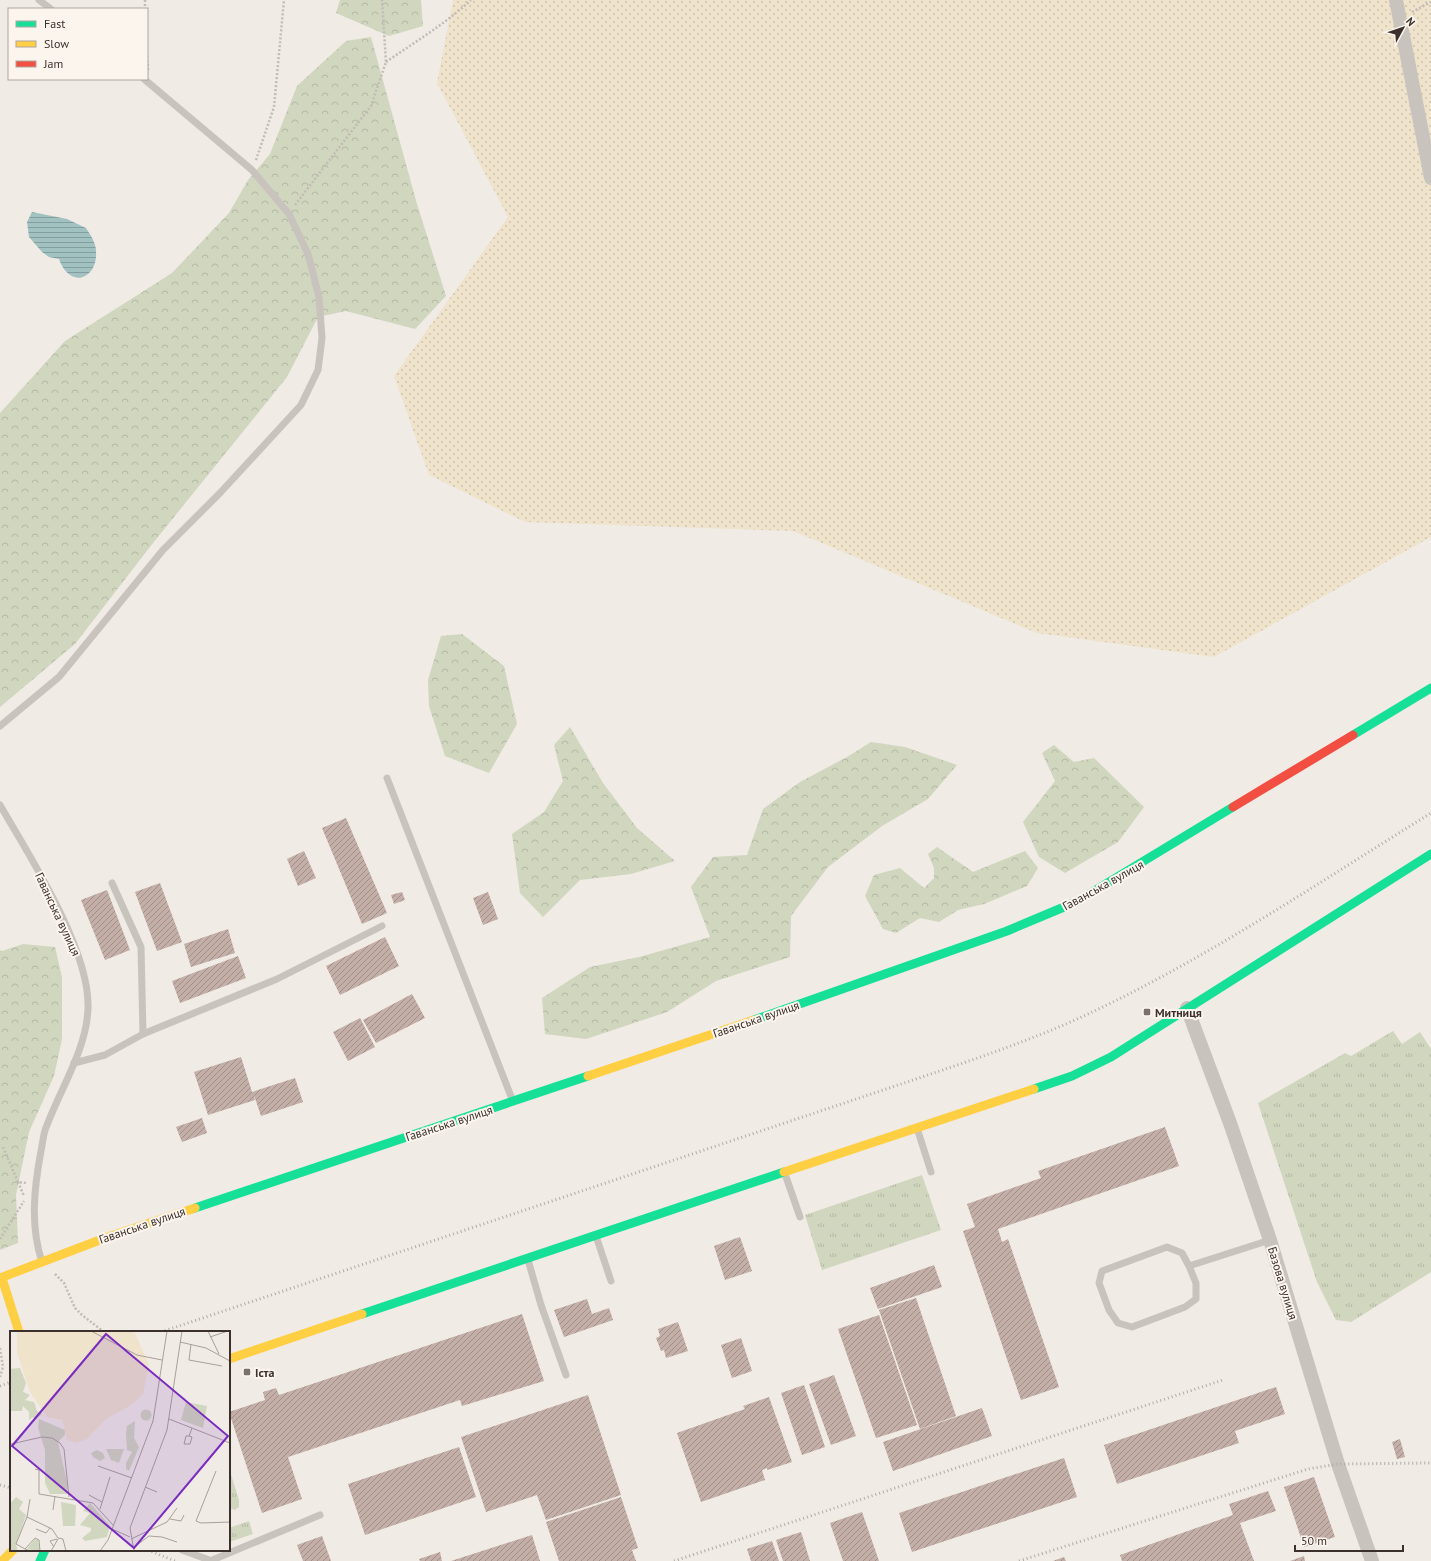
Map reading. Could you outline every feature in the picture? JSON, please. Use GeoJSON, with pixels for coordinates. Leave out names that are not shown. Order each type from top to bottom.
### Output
{"type":"FeatureCollection","features":[{"type":"Feature","properties":{"kind":"main road","name":"Гаванська вулиця"},"geometry":{"type":"LineString","coordinates":[[1,1278],[105,1238],[766,1016],[993,936],[1076,902],[1431,688]]}},
{"type":"Feature","properties":{"kind":"main road"},"geometry":{"type":"LineString","coordinates":[[230,1360],[595,1235],[1072,1076],[1111,1057],[1431,854]]}},
{"type":"Feature","properties":{"kind":"main road"},"geometry":{"type":"LineString","coordinates":[[1,1278],[19,1331]]}},
{"type":"Feature","properties":{"kind":"main road"},"geometry":{"type":"LineString","coordinates":[[2,1561],[12,1551]]}},
{"type":"Feature","properties":{"kind":"main road"},"geometry":{"type":"LineString","coordinates":[[40,1561],[45,1551]]}},
{"type":"Feature","properties":{"kind":"street"},"geometry":{"type":"LineString","coordinates":[[1396,0],[1401,17],[1431,178]]}},
{"type":"Feature","properties":{"kind":"street","name":"Базова вулиця"},"geometry":{"type":"LineString","coordinates":[[1187,1008],[1230,1123],[1270,1240],[1338,1464],[1372,1561]]}},
{"type":"Feature","properties":{"kind":"lane"},"geometry":{"type":"LineString","coordinates":[[39,0],[50,8]]}},
{"type":"Feature","properties":{"kind":"lane"},"geometry":{"type":"LineString","coordinates":[[0,726],[59,677],[163,550],[220,493],[301,405],[318,370],[322,338],[319,297],[310,261],[289,214],[252,170],[145,80]]}},
{"type":"Feature","properties":{"kind":"lane"},"geometry":{"type":"LineString","coordinates":[[388,778],[513,1101]]}},
{"type":"Feature","properties":{"kind":"lane","name":"Гаванська вулиця"},"geometry":{"type":"LineString","coordinates":[[0,805],[47,887],[75,945],[82,967],[89,1007],[88,1018],[74,1063],[46,1126],[34,1207],[36,1242],[42,1262]]}},
{"type":"Feature","properties":{"kind":"lane"},"geometry":{"type":"LineString","coordinates":[[112,883],[141,947],[143,1034]]}},
{"type":"Feature","properties":{"kind":"lane"},"geometry":{"type":"LineString","coordinates":[[74,1063],[105,1055],[143,1034],[277,979],[382,926]]}},
{"type":"Feature","properties":{"kind":"lane"},"geometry":{"type":"LineString","coordinates":[[916,1128],[931,1172]]}},
{"type":"Feature","properties":{"kind":"lane"},"geometry":{"type":"LineString","coordinates":[[784,1172],[800,1217]]}},
{"type":"Feature","properties":{"kind":"lane"},"geometry":{"type":"LineString","coordinates":[[595,1235],[611,1281]]}},
{"type":"Feature","properties":{"kind":"lane"},"geometry":{"type":"LineString","coordinates":[[1189,1266],[1270,1240]]}},
{"type":"Feature","properties":{"kind":"lane"},"geometry":{"type":"LineString","coordinates":[[1167,1247],[1182,1253],[1189,1266],[1196,1283],[1196,1299],[1184,1307],[1132,1327],[1118,1323],[1109,1310],[1099,1283],[1102,1271],[1167,1247]]}},
{"type":"Feature","properties":{"kind":"lane"},"geometry":{"type":"LineString","coordinates":[[528,1258],[541,1305],[566,1375]]}},
{"type":"Feature","properties":{"kind":"lane"},"geometry":{"type":"LineString","coordinates":[[185,1551],[211,1561],[320,1515]]}},
{"type":"Feature","properties":{"kind":"path"},"geometry":{"type":"LineString","coordinates":[[252,170],[274,107],[284,0]]}},
{"type":"Feature","properties":{"kind":"path"},"geometry":{"type":"LineString","coordinates":[[289,214],[371,106],[386,62],[382,0]]}},
{"type":"Feature","properties":{"kind":"path"},"geometry":{"type":"LineString","coordinates":[[386,62],[426,33],[449,20],[471,0]]}},
{"type":"Feature","properties":{"kind":"path"},"geometry":{"type":"LineString","coordinates":[[1401,17],[1431,2]]}},
{"type":"Feature","properties":{"kind":"path"},"geometry":{"type":"LineString","coordinates":[[0,1239],[25,1199],[3,1147]]}},
{"type":"Feature","properties":{"kind":"path"},"geometry":{"type":"LineString","coordinates":[[18,1182],[37,1184]]}},
{"type":"Feature","properties":{"kind":"path"},"geometry":{"type":"LineString","coordinates":[[55,1275],[64,1283],[75,1308],[103,1331]]}},
{"type":"Feature","properties":{"kind":"path"},"geometry":{"type":"LineString","coordinates":[[0,1348],[3,1367],[0,1376]]}},
{"type":"Feature","properties":{"kind":"green space"},"geometry":{"type":"Polygon","coordinates":[[[340,0],[421,0],[423,26],[389,36],[336,13],[340,0]]]}},
{"type":"Feature","properties":{"kind":"green space"},"geometry":{"type":"Polygon","coordinates":[[[371,37],[417,204],[446,296],[415,329],[346,311],[318,317],[287,377],[153,543],[75,644],[0,707],[0,413],[65,341],[172,273],[229,213],[248,180],[270,154],[297,86],[346,41],[371,37]]]}},
{"type":"Feature","properties":{"kind":"green space"},"geometry":{"type":"Polygon","coordinates":[[[462,634],[504,666],[517,724],[489,773],[445,756],[429,706],[428,680],[441,636],[462,634]]]}},
{"type":"Feature","properties":{"kind":"green space"},"geometry":{"type":"Polygon","coordinates":[[[570,727],[603,783],[637,828],[675,861],[631,874],[580,880],[543,917],[520,893],[512,834],[544,812],[563,781],[554,745],[570,727]]]}},
{"type":"Feature","properties":{"kind":"green space"},"geometry":{"type":"Polygon","coordinates":[[[871,742],[905,747],[957,765],[928,799],[882,826],[828,867],[791,916],[790,957],[716,981],[667,1012],[586,1039],[545,1034],[542,998],[590,967],[639,957],[710,937],[691,887],[713,857],[747,855],[763,809],[800,782],[847,757],[871,742]]]}},
{"type":"Feature","properties":{"kind":"green space"},"geometry":{"type":"Polygon","coordinates":[[[1054,745],[1074,762],[1094,758],[1144,807],[1118,842],[1065,873],[1039,857],[1023,822],[1055,781],[1042,753],[1054,745]]]}},
{"type":"Feature","properties":{"kind":"green space"},"geometry":{"type":"Polygon","coordinates":[[[937,847],[973,872],[1025,851],[1038,868],[1027,886],[984,904],[958,910],[939,922],[920,918],[896,933],[883,929],[865,896],[874,875],[900,868],[924,888],[934,878],[934,868],[928,854],[937,847]]]}},
{"type":"Feature","properties":{"kind":"green space"},"geometry":{"type":"Polygon","coordinates":[[[23,944],[55,947],[62,977],[62,1039],[54,1076],[29,1132],[16,1195],[18,1243],[0,1250],[0,950],[2,951],[23,944]]]}},
{"type":"Feature","properties":{"kind":"green space"},"geometry":{"type":"Polygon","coordinates":[[[1393,1031],[1402,1044],[1420,1032],[1431,1049],[1431,1272],[1351,1322],[1336,1320],[1317,1282],[1258,1103],[1345,1053],[1351,1056],[1393,1031]]]}},
{"type":"Feature","properties":{"kind":"green space"},"geometry":{"type":"Polygon","coordinates":[[[922,1175],[941,1230],[822,1270],[805,1215],[922,1175]]]}},
{"type":"Feature","properties":{"kind":"green space"},"geometry":{"type":"Polygon","coordinates":[[[230,1471],[239,1500],[239,1507],[235,1510],[230,1508],[230,1471]]]}},
{"type":"Feature","properties":{"kind":"green space"},"geometry":{"type":"Polygon","coordinates":[[[249,1521],[253,1534],[230,1542],[230,1528],[249,1521]]]}},
{"type":"Feature","properties":{"kind":"sand"},"geometry":{"type":"Polygon","coordinates":[[[453,0],[1431,0],[1431,537],[1214,657],[1037,633],[793,531],[525,522],[429,475],[394,376],[508,217],[437,83],[453,0]]]}},
{"type":"Feature","properties":{"kind":"water"},"geometry":{"type":"Polygon","coordinates":[[[32,212],[67,219],[86,228],[96,248],[95,261],[88,274],[82,277],[76,277],[69,274],[59,259],[49,257],[42,252],[29,237],[27,222],[32,212]]]}},
{"type":"Feature","properties":{"kind":"building"},"geometry":{"type":"Polygon","coordinates":[[[346,818],[387,913],[362,924],[322,828],[346,818]]]}},
{"type":"Feature","properties":{"kind":"building"},"geometry":{"type":"Polygon","coordinates":[[[304,851],[316,878],[298,886],[287,859],[304,851]]]}},
{"type":"Feature","properties":{"kind":"building"},"geometry":{"type":"Polygon","coordinates":[[[160,883],[182,942],[157,951],[135,892],[160,883]]]}},
{"type":"Feature","properties":{"kind":"building"},"geometry":{"type":"Polygon","coordinates":[[[107,890],[130,950],[105,960],[81,900],[107,890]]]}},
{"type":"Feature","properties":{"kind":"building"},"geometry":{"type":"Polygon","coordinates":[[[402,892],[405,900],[394,904],[391,895],[402,892]]]}},
{"type":"Feature","properties":{"kind":"building"},"geometry":{"type":"Polygon","coordinates":[[[488,892],[498,919],[483,925],[473,898],[488,892]]]}},
{"type":"Feature","properties":{"kind":"building"},"geometry":{"type":"Polygon","coordinates":[[[228,929],[235,953],[191,967],[184,944],[228,929]]]}},
{"type":"Feature","properties":{"kind":"building"},"geometry":{"type":"Polygon","coordinates":[[[385,937],[399,966],[340,995],[326,966],[385,937]]]}},
{"type":"Feature","properties":{"kind":"building"},"geometry":{"type":"Polygon","coordinates":[[[238,956],[246,978],[180,1003],[172,981],[238,956]]]}},
{"type":"Feature","properties":{"kind":"building"},"geometry":{"type":"Polygon","coordinates":[[[412,994],[425,1018],[376,1043],[363,1020],[412,994]]]}},
{"type":"Feature","properties":{"kind":"building"},"geometry":{"type":"Polygon","coordinates":[[[360,1018],[375,1047],[348,1061],[333,1032],[360,1018]]]}},
{"type":"Feature","properties":{"kind":"building"},"geometry":{"type":"Polygon","coordinates":[[[241,1057],[252,1092],[295,1078],[303,1102],[261,1116],[254,1095],[255,1100],[208,1115],[194,1072],[241,1057]]]}},
{"type":"Feature","properties":{"kind":"building"},"geometry":{"type":"Polygon","coordinates":[[[202,1118],[207,1133],[182,1142],[176,1127],[202,1118]]]}},
{"type":"Feature","properties":{"kind":"building"},"geometry":{"type":"Polygon","coordinates":[[[1165,1127],[1179,1166],[998,1229],[1002,1242],[1008,1239],[1059,1387],[1021,1400],[963,1231],[975,1227],[967,1204],[1041,1178],[1038,1171],[1165,1127]]]}},
{"type":"Feature","properties":{"kind":"building"},"geometry":{"type":"Polygon","coordinates":[[[740,1237],[752,1271],[725,1280],[714,1246],[740,1237]]]}},
{"type":"Feature","properties":{"kind":"building"},"geometry":{"type":"Polygon","coordinates":[[[934,1265],[942,1287],[878,1309],[870,1288],[934,1265]]]}},
{"type":"Feature","properties":{"kind":"building"},"geometry":{"type":"Polygon","coordinates":[[[916,1298],[956,1416],[920,1429],[879,1310],[916,1298]]]}},
{"type":"Feature","properties":{"kind":"building"},"geometry":{"type":"Polygon","coordinates":[[[587,1299],[592,1314],[609,1308],[613,1320],[564,1337],[554,1310],[587,1299]]]}},
{"type":"Feature","properties":{"kind":"building"},"geometry":{"type":"Polygon","coordinates":[[[522,1314],[544,1381],[462,1406],[460,1400],[288,1457],[302,1499],[262,1513],[230,1412],[265,1400],[263,1392],[276,1388],[279,1395],[522,1314]]]}},
{"type":"Feature","properties":{"kind":"building"},"geometry":{"type":"Polygon","coordinates":[[[879,1315],[917,1425],[876,1438],[838,1329],[879,1315]]]}},
{"type":"Feature","properties":{"kind":"building"},"geometry":{"type":"Polygon","coordinates":[[[678,1322],[688,1351],[666,1358],[664,1350],[661,1351],[656,1338],[660,1336],[658,1329],[678,1322]]]}},
{"type":"Feature","properties":{"kind":"building"},"geometry":{"type":"Polygon","coordinates":[[[741,1338],[752,1371],[732,1378],[721,1345],[741,1338]]]}},
{"type":"Feature","properties":{"kind":"building"},"geometry":{"type":"Polygon","coordinates":[[[834,1375],[856,1436],[831,1445],[809,1384],[834,1375]]]}},
{"type":"Feature","properties":{"kind":"building"},"geometry":{"type":"Polygon","coordinates":[[[804,1385],[825,1447],[802,1455],[781,1393],[804,1385]]]}},
{"type":"Feature","properties":{"kind":"building"},"geometry":{"type":"Polygon","coordinates":[[[1276,1387],[1285,1414],[1235,1431],[1239,1443],[1117,1484],[1104,1445],[1276,1387]]]}},
{"type":"Feature","properties":{"kind":"building"},"geometry":{"type":"Polygon","coordinates":[[[588,1395],[621,1495],[546,1520],[537,1495],[486,1512],[461,1437],[588,1395]]]}},
{"type":"Feature","properties":{"kind":"building"},"geometry":{"type":"Polygon","coordinates":[[[769,1397],[792,1462],[767,1470],[767,1468],[762,1470],[765,1480],[701,1502],[677,1433],[745,1409],[743,1406],[769,1397]]]}},
{"type":"Feature","properties":{"kind":"building"},"geometry":{"type":"Polygon","coordinates":[[[982,1408],[992,1436],[893,1471],[883,1442],[982,1408]]]}},
{"type":"Feature","properties":{"kind":"building"},"geometry":{"type":"Polygon","coordinates":[[[1400,1439],[1405,1457],[1397,1459],[1392,1442],[1400,1439]]]}},
{"type":"Feature","properties":{"kind":"building"},"geometry":{"type":"Polygon","coordinates":[[[459,1447],[476,1497],[365,1535],[348,1484],[459,1447]]]}},
{"type":"Feature","properties":{"kind":"building"},"geometry":{"type":"Polygon","coordinates":[[[1064,1458],[1077,1497],[912,1552],[899,1513],[1064,1458]]]}},
{"type":"Feature","properties":{"kind":"building"},"geometry":{"type":"Polygon","coordinates":[[[1314,1477],[1335,1537],[1304,1547],[1284,1487],[1314,1477]]]}},
{"type":"Feature","properties":{"kind":"building"},"geometry":{"type":"Polygon","coordinates":[[[1268,1491],[1276,1511],[1240,1523],[1254,1561],[1122,1561],[1120,1555],[1233,1515],[1229,1504],[1268,1491]]]}},
{"type":"Feature","properties":{"kind":"building"},"geometry":{"type":"Polygon","coordinates":[[[621,1497],[638,1548],[632,1550],[636,1561],[559,1561],[546,1522],[621,1497]]]}},
{"type":"Feature","properties":{"kind":"building"},"geometry":{"type":"Polygon","coordinates":[[[862,1512],[879,1561],[843,1561],[830,1523],[862,1512]]]}},
{"type":"Feature","properties":{"kind":"building"},"geometry":{"type":"Polygon","coordinates":[[[801,1532],[810,1561],[783,1561],[776,1540],[801,1532]]]}},
{"type":"Feature","properties":{"kind":"building"},"geometry":{"type":"Polygon","coordinates":[[[532,1535],[540,1561],[451,1561],[532,1535]]]}},
{"type":"Feature","properties":{"kind":"building"},"geometry":{"type":"Polygon","coordinates":[[[322,1536],[331,1561],[303,1561],[297,1545],[322,1536]]]}},
{"type":"Feature","properties":{"kind":"building"},"geometry":{"type":"Polygon","coordinates":[[[772,1541],[779,1561],[751,1561],[747,1549],[772,1541]]]}},
{"type":"Feature","properties":{"kind":"building"},"geometry":{"type":"Polygon","coordinates":[[[440,1552],[442,1561],[420,1561],[419,1559],[440,1552]]]}},
{"type":"Feature","properties":{"kind":"building"},"geometry":{"type":"Polygon","coordinates":[[[1304,1556],[1305,1561],[1290,1561],[1304,1556]]]}},
{"type":"Feature","properties":{"kind":"building"},"geometry":{"type":"Polygon","coordinates":[[[1064,1557],[1066,1561],[1053,1561],[1064,1557]]]}},
{"type":"Feature","properties":{"kind":"railway"},"geometry":{"type":"LineString","coordinates":[[164,1331],[919,1078],[1045,1033],[1086,1015],[1175,970],[1304,893],[1431,813]]}},
{"type":"Feature","properties":{"kind":"railway"},"geometry":{"type":"LineString","coordinates":[[674,1561],[1223,1380]]}},
{"type":"Feature","properties":{"kind":"railway"},"geometry":{"type":"LineString","coordinates":[[0,1386],[10,1382]]}},
{"type":"Feature","properties":{"kind":"railway"},"geometry":{"type":"LineString","coordinates":[[1019,1561],[1308,1469],[1338,1464],[1431,1463]]}},
{"type":"Feature","properties":{"kind":"railway"},"geometry":{"type":"LineString","coordinates":[[0,1485],[10,1488]]}},
{"type":"Feature","properties":{"kind":"railway"},"geometry":{"type":"LineString","coordinates":[[150,1551],[175,1561]]}},
{"type":"Feature","properties":{"kind":"traffic: fast"},"geometry":{"type":"LineString","coordinates":[[1353,735],[1431,688]]}},
{"type":"Feature","properties":{"kind":"traffic: fast"},"geometry":{"type":"LineString","coordinates":[[754,1020],[1007,931],[1076,902],[1233,807]]}},
{"type":"Feature","properties":{"kind":"traffic: fast"},"geometry":{"type":"LineString","coordinates":[[1034,1089],[1072,1076],[1111,1057],[1431,854]]}},
{"type":"Feature","properties":{"kind":"traffic: fast"},"geometry":{"type":"LineString","coordinates":[[195,1208],[588,1076]]}},
{"type":"Feature","properties":{"kind":"traffic: fast"},"geometry":{"type":"LineString","coordinates":[[362,1314],[784,1172]]}},
{"type":"Feature","properties":{"kind":"traffic: fast"},"geometry":{"type":"LineString","coordinates":[[40,1561],[45,1551]]}},
{"type":"Feature","properties":{"kind":"traffic: slow"},"geometry":{"type":"LineString","coordinates":[[588,1076],[754,1020]]}},
{"type":"Feature","properties":{"kind":"traffic: slow"},"geometry":{"type":"LineString","coordinates":[[784,1172],[1034,1089]]}},
{"type":"Feature","properties":{"kind":"traffic: slow"},"geometry":{"type":"LineString","coordinates":[[0,1278],[105,1238],[195,1208]]}},
{"type":"Feature","properties":{"kind":"traffic: slow"},"geometry":{"type":"LineString","coordinates":[[2,1278],[19,1331]]}},
{"type":"Feature","properties":{"kind":"traffic: slow"},"geometry":{"type":"LineString","coordinates":[[230,1359],[362,1314]]}},
{"type":"Feature","properties":{"kind":"traffic: slow"},"geometry":{"type":"LineString","coordinates":[[2,1561],[12,1551]]}},
{"type":"Feature","properties":{"kind":"traffic: jam"},"geometry":{"type":"LineString","coordinates":[[1233,807],[1353,735]]}},
{"type":"Feature","properties":{"kind":"place","name":"Митниця"},"geometry":{"type":"Point","coordinates":[1147,1012]}},
{"type":"Feature","properties":{"kind":"place","name":"Іста"},"geometry":{"type":"Point","coordinates":[247,1372]}}]}
